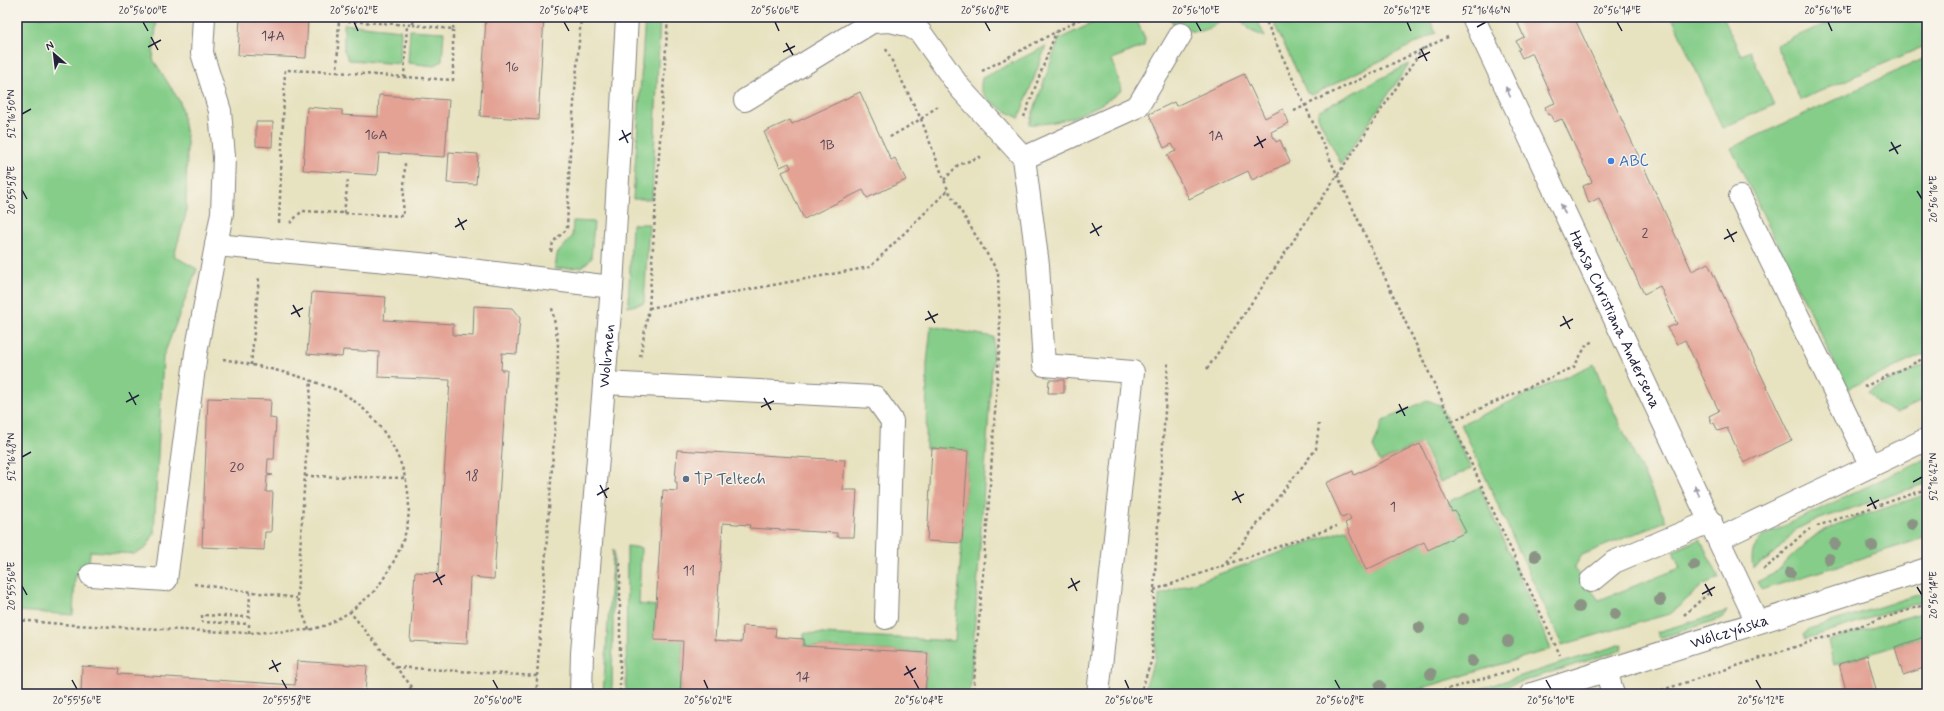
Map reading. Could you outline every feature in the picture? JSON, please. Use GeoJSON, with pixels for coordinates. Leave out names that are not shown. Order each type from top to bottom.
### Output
{"type":"FeatureCollection","features":[{"type":"Feature","properties":{"kind":"street"},"geometry":{"type":"LineString","coordinates":[[91,574],[166,580],[196,354],[222,213],[224,157],[220,111],[202,53],[204,17]]}},
{"type":"Feature","properties":{"kind":"street","name":"Wolumen"},"geometry":{"type":"LineString","coordinates":[[581,694],[582,653],[612,287],[627,17]]}},
{"type":"Feature","properties":{"kind":"street","name":"Hansa Christiana Andersena"},"geometry":{"type":"LineString","coordinates":[[1473,17],[1757,622]]}},
{"type":"Feature","properties":{"kind":"street"},"geometry":{"type":"LineString","coordinates":[[745,100],[872,22],[890,20],[906,24],[920,32],[960,88],[1024,158],[1038,265],[1044,365],[1133,372],[1098,694]]}},
{"type":"Feature","properties":{"kind":"street"},"geometry":{"type":"LineString","coordinates":[[1024,158],[1138,106],[1181,34]]}},
{"type":"Feature","properties":{"kind":"street"},"geometry":{"type":"LineString","coordinates":[[1740,197],[1871,466]]}},
{"type":"Feature","properties":{"kind":"street"},"geometry":{"type":"LineString","coordinates":[[216,245],[422,265],[612,287]]}},
{"type":"Feature","properties":{"kind":"street"},"geometry":{"type":"LineString","coordinates":[[604,383],[875,397],[892,421],[886,618]]}},
{"type":"Feature","properties":{"kind":"street"},"geometry":{"type":"LineString","coordinates":[[1590,581],[1614,562],[1715,530],[1871,466],[1927,439]]}},
{"type":"Feature","properties":{"kind":"street","name":"Wólczyńska"},"geometry":{"type":"LineString","coordinates":[[1532,694],[1927,569]]}},
{"type":"Feature","properties":{"kind":"street"},"geometry":{"type":"LineString","coordinates":[[1606,670],[1613,694]]}},
{"type":"Feature","properties":{"kind":"path"},"geometry":{"type":"LineString","coordinates":[[337,72],[339,17]]}},
{"type":"Feature","properties":{"kind":"path"},"geometry":{"type":"LineString","coordinates":[[413,25],[414,17]]}},
{"type":"Feature","properties":{"kind":"path"},"geometry":{"type":"LineString","coordinates":[[279,226],[285,70],[453,80],[454,17]]}},
{"type":"Feature","properties":{"kind":"path"},"geometry":{"type":"LineString","coordinates":[[537,694],[557,398],[558,342],[547,279],[553,242],[567,229],[570,152],[580,17]]}},
{"type":"Feature","properties":{"kind":"path"},"geometry":{"type":"LineString","coordinates":[[1061,17],[1076,21]]}},
{"type":"Feature","properties":{"kind":"path"},"geometry":{"type":"LineString","coordinates":[[1264,17],[1560,655]]}},
{"type":"Feature","properties":{"kind":"path"},"geometry":{"type":"LineString","coordinates":[[312,19],[453,29]]}},
{"type":"Feature","properties":{"kind":"path"},"geometry":{"type":"LineString","coordinates":[[872,22],[921,119],[948,190],[998,272],[1000,338],[974,694]]}},
{"type":"Feature","properties":{"kind":"path"},"geometry":{"type":"LineString","coordinates":[[404,77],[407,25]]}},
{"type":"Feature","properties":{"kind":"path"},"geometry":{"type":"LineString","coordinates":[[1207,369],[1423,48],[1294,111]]}},
{"type":"Feature","properties":{"kind":"path"},"geometry":{"type":"LineString","coordinates":[[344,213],[348,180]]}},
{"type":"Feature","properties":{"kind":"path"},"geometry":{"type":"LineString","coordinates":[[649,308],[870,267],[948,190]]}},
{"type":"Feature","properties":{"kind":"path"},"geometry":{"type":"LineString","coordinates":[[17,620],[73,626],[249,633],[309,630],[326,625],[350,612],[376,589],[394,561],[407,525],[408,494],[405,478],[402,465],[388,437],[368,412],[343,393],[311,380],[279,370],[196,354]]}},
{"type":"Feature","properties":{"kind":"path"},"geometry":{"type":"LineString","coordinates":[[1838,399],[1927,357]]}},
{"type":"Feature","properties":{"kind":"path"},"geometry":{"type":"LineString","coordinates":[[1140,694],[1152,659],[1154,590],[1168,362]]}},
{"type":"Feature","properties":{"kind":"path"},"geometry":{"type":"LineString","coordinates":[[309,630],[297,598],[311,380]]}},
{"type":"Feature","properties":{"kind":"path"},"geometry":{"type":"LineString","coordinates":[[1227,563],[1316,449],[1319,424]]}},
{"type":"Feature","properties":{"kind":"path"},"geometry":{"type":"LineString","coordinates":[[305,476],[405,478]]}},
{"type":"Feature","properties":{"kind":"path"},"geometry":{"type":"LineString","coordinates":[[1682,616],[1710,591],[1723,584],[1753,574],[1772,564],[1800,535],[1813,527],[1927,489]]}},
{"type":"Feature","properties":{"kind":"path"},"geometry":{"type":"LineString","coordinates":[[1154,590],[1227,563],[1337,526]]}},
{"type":"Feature","properties":{"kind":"path"},"geometry":{"type":"LineString","coordinates":[[166,580],[297,598]]}},
{"type":"Feature","properties":{"kind":"path"},"geometry":{"type":"LineString","coordinates":[[249,633],[249,624],[202,622],[202,615],[249,616],[250,591]]}},
{"type":"Feature","properties":{"kind":"path"},"geometry":{"type":"LineString","coordinates":[[1650,694],[1927,604]]}},
{"type":"Feature","properties":{"kind":"path"},"geometry":{"type":"LineString","coordinates":[[350,612],[418,694]]}},
{"type":"Feature","properties":{"kind":"path"},"geometry":{"type":"LineString","coordinates":[[396,667],[538,676]]}},
{"type":"Feature","properties":{"kind":"path"},"geometry":{"type":"LineString","coordinates":[[406,694],[412,686]]}},
{"type":"Feature","properties":{"kind":"green space"},"geometry":{"type":"Polygon","coordinates":[[[17,17],[157,17],[153,59],[180,102],[187,141],[186,214],[174,256],[197,269],[163,357],[154,534],[146,548],[134,554],[90,551],[88,577],[75,576],[73,615],[17,611],[17,17]]]}},
{"type":"Feature","properties":{"kind":"green space"},"geometry":{"type":"Polygon","coordinates":[[[645,17],[660,17],[652,199],[633,199],[645,17]]]}},
{"type":"Feature","properties":{"kind":"green space"},"geometry":{"type":"Polygon","coordinates":[[[1105,17],[1135,17],[1145,39],[1144,46],[1112,59],[1122,90],[1102,104],[1078,115],[1054,122],[1029,124],[1059,39],[1105,17]]]}},
{"type":"Feature","properties":{"kind":"green space"},"geometry":{"type":"Polygon","coordinates":[[[1168,17],[1221,17],[1210,28],[1203,31],[1195,31],[1180,27],[1173,23],[1168,17]]]}},
{"type":"Feature","properties":{"kind":"green space"},"geometry":{"type":"Polygon","coordinates":[[[1239,17],[1256,17],[1265,37],[1249,30],[1239,17]]]}},
{"type":"Feature","properties":{"kind":"green space"},"geometry":{"type":"Polygon","coordinates":[[[1271,17],[1429,17],[1436,33],[1312,95],[1307,93],[1271,17]]]}},
{"type":"Feature","properties":{"kind":"green space"},"geometry":{"type":"Polygon","coordinates":[[[1672,17],[1723,17],[1741,55],[1750,51],[1774,105],[1722,128],[1672,17]]]}},
{"type":"Feature","properties":{"kind":"green space"},"geometry":{"type":"Polygon","coordinates":[[[1842,17],[1927,17],[1927,45],[1800,100],[1776,45],[1842,17]]]}},
{"type":"Feature","properties":{"kind":"green space"},"geometry":{"type":"Polygon","coordinates":[[[344,24],[401,30],[400,64],[349,60],[344,51],[344,24]]]}},
{"type":"Feature","properties":{"kind":"green space"},"geometry":{"type":"Polygon","coordinates":[[[410,30],[444,32],[442,61],[434,66],[408,63],[410,30]]]}},
{"type":"Feature","properties":{"kind":"green space"},"geometry":{"type":"Polygon","coordinates":[[[1046,46],[1019,118],[986,97],[981,90],[982,78],[1046,46]]]}},
{"type":"Feature","properties":{"kind":"green space"},"geometry":{"type":"Polygon","coordinates":[[[1927,57],[1927,353],[1847,389],[1731,148],[1927,57]]]}},
{"type":"Feature","properties":{"kind":"green space"},"geometry":{"type":"Polygon","coordinates":[[[1409,64],[1341,164],[1318,117],[1318,111],[1409,64]]]}},
{"type":"Feature","properties":{"kind":"green space"},"geometry":{"type":"Polygon","coordinates":[[[573,221],[594,222],[591,259],[582,267],[555,269],[557,254],[572,237],[573,221]]]}},
{"type":"Feature","properties":{"kind":"green space"},"geometry":{"type":"Polygon","coordinates":[[[632,224],[649,224],[644,303],[628,307],[632,224]]]}},
{"type":"Feature","properties":{"kind":"green space"},"geometry":{"type":"Polygon","coordinates":[[[931,326],[994,337],[970,694],[925,694],[928,653],[804,646],[804,633],[955,641],[968,451],[926,448],[927,363],[931,326]]]}},
{"type":"Feature","properties":{"kind":"green space"},"geometry":{"type":"Polygon","coordinates":[[[1927,363],[1927,399],[1896,413],[1878,404],[1868,392],[1927,363]]]}},
{"type":"Feature","properties":{"kind":"green space"},"geometry":{"type":"Polygon","coordinates":[[[1594,364],[1609,401],[1666,521],[1582,555],[1574,568],[1599,600],[1680,568],[1673,551],[1700,539],[1719,578],[1704,584],[1669,614],[1562,645],[1461,424],[1594,364]]]}},
{"type":"Feature","properties":{"kind":"green space"},"geometry":{"type":"Polygon","coordinates":[[[1427,400],[1440,405],[1471,469],[1440,482],[1422,443],[1380,462],[1373,447],[1383,421],[1427,400]]]}},
{"type":"Feature","properties":{"kind":"green space"},"geometry":{"type":"Polygon","coordinates":[[[1927,458],[1927,483],[1811,522],[1797,529],[1768,559],[1753,567],[1752,557],[1754,549],[1765,535],[1927,458]]]}},
{"type":"Feature","properties":{"kind":"green space"},"geometry":{"type":"Polygon","coordinates":[[[1480,487],[1551,649],[1403,694],[1143,694],[1155,659],[1159,595],[1347,529],[1366,569],[1424,542],[1452,512],[1448,502],[1480,487]]]}},
{"type":"Feature","properties":{"kind":"green space"},"geometry":{"type":"Polygon","coordinates":[[[1927,494],[1927,537],[1762,590],[1757,582],[1773,574],[1812,538],[1823,531],[1838,524],[1927,494]]]}},
{"type":"Feature","properties":{"kind":"green space"},"geometry":{"type":"Polygon","coordinates":[[[627,546],[641,548],[639,604],[656,606],[654,639],[683,641],[680,694],[626,694],[627,546]]]}},
{"type":"Feature","properties":{"kind":"green space"},"geometry":{"type":"Polygon","coordinates":[[[613,550],[612,694],[603,694],[613,550]]]}},
{"type":"Feature","properties":{"kind":"green space"},"geometry":{"type":"Polygon","coordinates":[[[1927,592],[1927,600],[1805,639],[1804,634],[1809,629],[1927,592]]]}},
{"type":"Feature","properties":{"kind":"green space"},"geometry":{"type":"Polygon","coordinates":[[[1727,611],[1724,616],[1719,619],[1660,638],[1657,632],[1727,611]]]}},
{"type":"Feature","properties":{"kind":"green space"},"geometry":{"type":"Polygon","coordinates":[[[1927,611],[1927,636],[1834,665],[1828,641],[1927,611]]]}},
{"type":"Feature","properties":{"kind":"green space"},"geometry":{"type":"Polygon","coordinates":[[[1622,644],[1621,650],[1483,694],[1464,694],[1622,644]]]}},
{"type":"Feature","properties":{"kind":"building"},"geometry":{"type":"Polygon","coordinates":[[[240,17],[308,17],[306,58],[238,55],[240,17]]]}},
{"type":"Feature","properties":{"kind":"building"},"geometry":{"type":"Polygon","coordinates":[[[486,17],[544,17],[538,120],[480,116],[486,17]]]}},
{"type":"Feature","properties":{"kind":"building"},"geometry":{"type":"Polygon","coordinates":[[[1515,17],[1574,17],[1692,271],[1708,263],[1792,440],[1744,463],[1727,428],[1718,431],[1714,423],[1712,424],[1709,416],[1719,411],[1685,340],[1677,344],[1667,328],[1677,324],[1660,286],[1644,294],[1599,198],[1589,203],[1583,186],[1592,182],[1562,119],[1554,122],[1550,114],[1548,115],[1545,107],[1555,103],[1532,53],[1522,58],[1518,50],[1520,49],[1516,41],[1524,37],[1515,17]]]}},
{"type":"Feature","properties":{"kind":"building"},"geometry":{"type":"Polygon","coordinates":[[[1244,74],[1265,118],[1283,109],[1289,123],[1271,132],[1276,142],[1280,140],[1290,162],[1252,180],[1248,171],[1189,199],[1167,155],[1176,151],[1172,144],[1164,148],[1149,114],[1174,102],[1176,106],[1244,74]]]}},
{"type":"Feature","properties":{"kind":"building"},"geometry":{"type":"Polygon","coordinates":[[[860,92],[891,160],[895,158],[906,180],[867,198],[863,190],[804,219],[782,172],[791,168],[789,163],[780,167],[764,132],[790,120],[792,124],[860,92]]]}},
{"type":"Feature","properties":{"kind":"building"},"geometry":{"type":"Polygon","coordinates":[[[379,95],[449,100],[445,157],[379,153],[377,175],[303,170],[307,107],[342,110],[342,115],[378,117],[379,95]]]}},
{"type":"Feature","properties":{"kind":"building"},"geometry":{"type":"Polygon","coordinates":[[[256,122],[273,122],[272,147],[256,146],[256,122]]]}},
{"type":"Feature","properties":{"kind":"building"},"geometry":{"type":"Polygon","coordinates":[[[449,152],[478,154],[476,184],[447,183],[449,152]]]}},
{"type":"Feature","properties":{"kind":"building"},"geometry":{"type":"Polygon","coordinates":[[[312,292],[386,297],[384,320],[453,324],[453,335],[473,336],[474,306],[512,308],[520,318],[517,354],[502,353],[501,370],[507,370],[494,579],[470,577],[467,644],[410,641],[415,572],[438,573],[450,380],[378,377],[379,352],[343,350],[342,357],[307,354],[312,292]]]}},
{"type":"Feature","properties":{"kind":"building"},"geometry":{"type":"Polygon","coordinates":[[[1049,380],[1064,380],[1064,393],[1048,393],[1049,380]]]}},
{"type":"Feature","properties":{"kind":"building"},"geometry":{"type":"Polygon","coordinates":[[[208,398],[271,400],[270,418],[276,419],[274,459],[268,459],[267,474],[273,475],[267,476],[266,492],[273,492],[271,532],[265,532],[264,550],[202,547],[208,398]]]}},
{"type":"Feature","properties":{"kind":"building"},"geometry":{"type":"Polygon","coordinates":[[[1420,444],[1452,512],[1455,511],[1466,532],[1428,550],[1424,542],[1366,570],[1345,523],[1351,520],[1349,515],[1342,518],[1326,483],[1353,471],[1354,475],[1420,444]]]}},
{"type":"Feature","properties":{"kind":"building"},"geometry":{"type":"Polygon","coordinates":[[[932,448],[968,451],[962,543],[927,541],[932,448]]]}},
{"type":"Feature","properties":{"kind":"building"},"geometry":{"type":"Polygon","coordinates":[[[677,450],[845,460],[843,490],[857,490],[854,537],[837,537],[837,533],[749,528],[750,525],[723,523],[715,640],[742,642],[743,626],[776,628],[775,637],[804,639],[804,646],[928,653],[925,694],[680,694],[683,641],[654,640],[663,490],[677,491],[677,482],[675,482],[677,450]]]}},
{"type":"Feature","properties":{"kind":"building"},"geometry":{"type":"Polygon","coordinates":[[[1927,636],[1927,667],[1903,675],[1895,647],[1927,636]]]}},
{"type":"Feature","properties":{"kind":"building"},"geometry":{"type":"Polygon","coordinates":[[[1867,655],[1877,694],[1847,694],[1839,664],[1867,655]]]}},
{"type":"Feature","properties":{"kind":"building"},"geometry":{"type":"Polygon","coordinates":[[[297,661],[367,666],[365,694],[81,694],[82,666],[119,669],[118,674],[295,685],[297,661]]]}},
{"type":"Feature","properties":{"kind":"place","name":"ABC"},"geometry":{"type":"Point","coordinates":[1611,161]}},
{"type":"Feature","properties":{"kind":"place","name":"TP Teltech"},"geometry":{"type":"Point","coordinates":[686,479]}}]}
